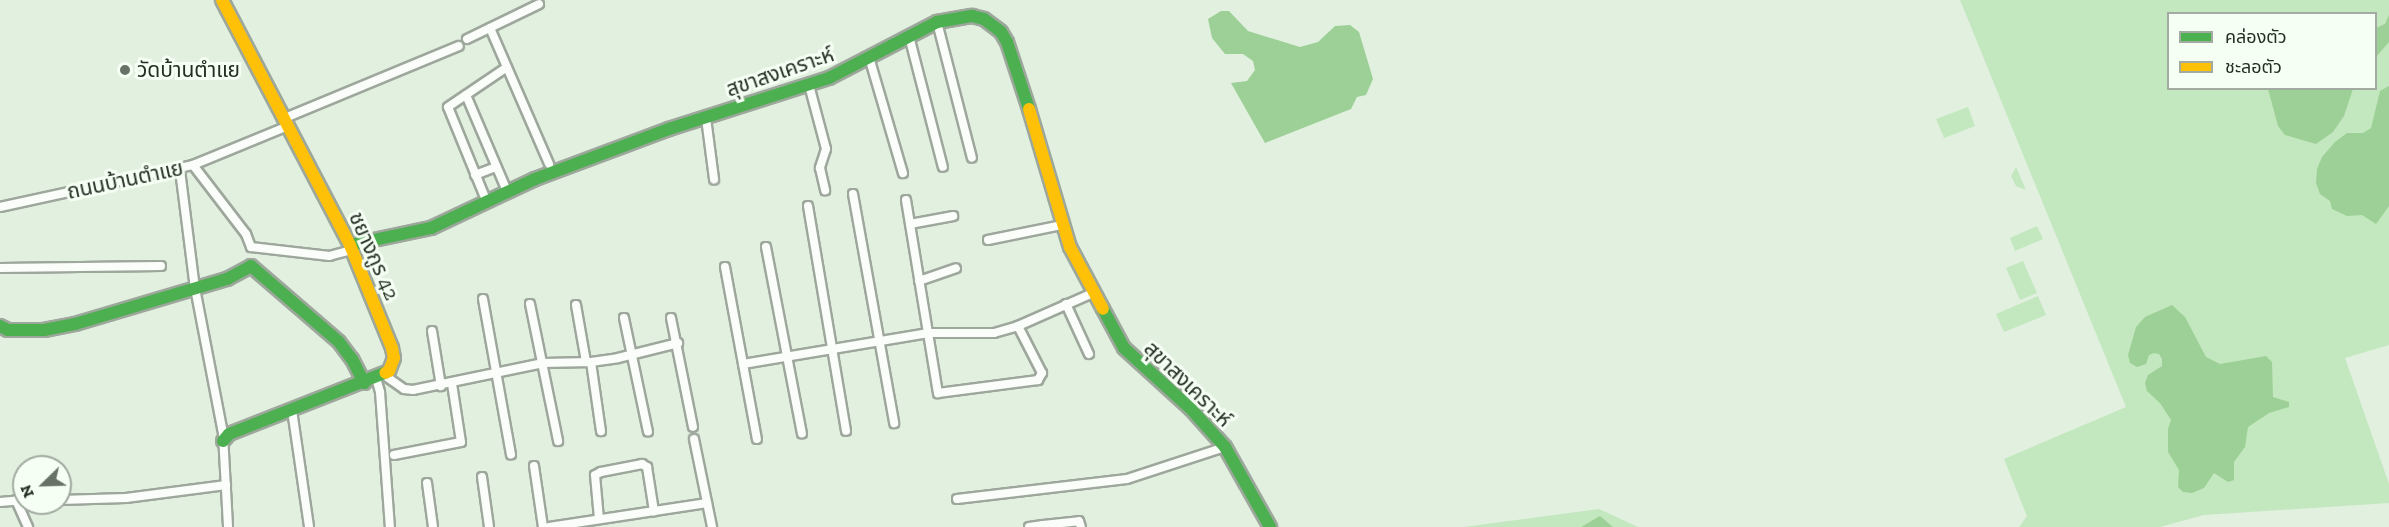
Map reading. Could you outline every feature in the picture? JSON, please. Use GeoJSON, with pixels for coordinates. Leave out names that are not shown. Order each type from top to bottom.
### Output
{"type":"FeatureCollection","features":[{"type":"Feature","properties":{"kind":"street","name":"ชยางกูร 42"},"geometry":{"type":"LineString","coordinates":[[222,0],[351,248],[392,348],[393,365],[380,377]]}},
{"type":"Feature","properties":{"kind":"street"},"geometry":{"type":"LineString","coordinates":[[467,39],[539,4]]}},
{"type":"Feature","properties":{"kind":"street","name":"สุขาสงเคราะห์"},"geometry":{"type":"LineString","coordinates":[[351,248],[426,230],[507,191],[669,129],[829,78],[937,22],[972,16],[984,19],[1001,32],[1026,97],[1062,225],[1071,248],[1124,348],[1191,409],[1224,447],[1270,527]]}},
{"type":"Feature","properties":{"kind":"street"},"geometry":{"type":"LineString","coordinates":[[937,22],[972,158]]}},
{"type":"Feature","properties":{"kind":"street"},"geometry":{"type":"LineString","coordinates":[[490,28],[549,164]]}},
{"type":"Feature","properties":{"kind":"street"},"geometry":{"type":"LineString","coordinates":[[909,36],[943,167]]}},
{"type":"Feature","properties":{"kind":"street"},"geometry":{"type":"LineString","coordinates":[[192,165],[459,46]]}},
{"type":"Feature","properties":{"kind":"street"},"geometry":{"type":"LineString","coordinates":[[869,57],[903,173]]}},
{"type":"Feature","properties":{"kind":"street"},"geometry":{"type":"LineString","coordinates":[[486,200],[448,107],[507,67]]}},
{"type":"Feature","properties":{"kind":"street"},"geometry":{"type":"LineString","coordinates":[[808,85],[826,149],[820,168],[825,190]]}},
{"type":"Feature","properties":{"kind":"street"},"geometry":{"type":"LineString","coordinates":[[466,95],[507,191]]}},
{"type":"Feature","properties":{"kind":"street"},"geometry":{"type":"LineString","coordinates":[[706,118],[714,179]]}},
{"type":"Feature","properties":{"kind":"street","name":"ถนนบ้านตำแย"},"geometry":{"type":"LineString","coordinates":[[0,207],[180,170],[192,165],[246,234],[251,247],[329,256],[351,248]]}},
{"type":"Feature","properties":{"kind":"street"},"geometry":{"type":"LineString","coordinates":[[475,174],[496,167]]}},
{"type":"Feature","properties":{"kind":"street"},"geometry":{"type":"LineString","coordinates":[[180,170],[195,288],[223,441],[228,527]]}},
{"type":"Feature","properties":{"kind":"street"},"geometry":{"type":"LineString","coordinates":[[853,194],[894,423]]}},
{"type":"Feature","properties":{"kind":"street"},"geometry":{"type":"LineString","coordinates":[[906,201],[938,393],[1038,380],[1042,373],[1018,326]]}},
{"type":"Feature","properties":{"kind":"street"},"geometry":{"type":"LineString","coordinates":[[808,206],[846,431]]}},
{"type":"Feature","properties":{"kind":"street"},"geometry":{"type":"LineString","coordinates":[[910,224],[953,216]]}},
{"type":"Feature","properties":{"kind":"street"},"geometry":{"type":"LineString","coordinates":[[988,240],[1062,225]]}},
{"type":"Feature","properties":{"kind":"street"},"geometry":{"type":"LineString","coordinates":[[766,247],[802,434]]}},
{"type":"Feature","properties":{"kind":"street"},"geometry":{"type":"LineString","coordinates":[[0,268],[161,266]]}},
{"type":"Feature","properties":{"kind":"street"},"geometry":{"type":"LineString","coordinates":[[0,326],[8,330],[44,330],[67,326],[227,279],[250,266],[339,342],[352,359],[364,383]]}},
{"type":"Feature","properties":{"kind":"street"},"geometry":{"type":"LineString","coordinates":[[725,267],[757,439]]}},
{"type":"Feature","properties":{"kind":"street"},"geometry":{"type":"LineString","coordinates":[[919,281],[956,268]]}},
{"type":"Feature","properties":{"kind":"street"},"geometry":{"type":"LineString","coordinates":[[743,364],[833,351],[928,333],[994,333],[1018,326],[1095,292]]}},
{"type":"Feature","properties":{"kind":"street"},"geometry":{"type":"LineString","coordinates":[[483,298],[511,454]]}},
{"type":"Feature","properties":{"kind":"street"},"geometry":{"type":"LineString","coordinates":[[530,304],[558,441]]}},
{"type":"Feature","properties":{"kind":"street"},"geometry":{"type":"LineString","coordinates":[[1066,304],[1089,354]]}},
{"type":"Feature","properties":{"kind":"street"},"geometry":{"type":"LineString","coordinates":[[576,305],[602,431]]}},
{"type":"Feature","properties":{"kind":"street"},"geometry":{"type":"LineString","coordinates":[[624,318],[648,432]]}},
{"type":"Feature","properties":{"kind":"street"},"geometry":{"type":"LineString","coordinates":[[672,318],[693,427]]}},
{"type":"Feature","properties":{"kind":"street"},"geometry":{"type":"LineString","coordinates":[[432,331],[441,386]]}},
{"type":"Feature","properties":{"kind":"street"},"geometry":{"type":"LineString","coordinates":[[223,441],[229,434],[380,377],[404,389],[413,390],[452,384],[495,372],[543,363],[588,362],[678,343]]}},
{"type":"Feature","properties":{"kind":"street"},"geometry":{"type":"LineString","coordinates":[[380,377],[390,527]]}},
{"type":"Feature","properties":{"kind":"street"},"geometry":{"type":"LineString","coordinates":[[394,455],[461,442],[452,384]]}},
{"type":"Feature","properties":{"kind":"street"},"geometry":{"type":"LineString","coordinates":[[292,410],[309,527]]}},
{"type":"Feature","properties":{"kind":"street"},"geometry":{"type":"LineString","coordinates":[[694,439],[712,527]]}},
{"type":"Feature","properties":{"kind":"street"},"geometry":{"type":"LineString","coordinates":[[957,499],[1127,478],[1224,447]]}},
{"type":"Feature","properties":{"kind":"street"},"geometry":{"type":"LineString","coordinates":[[599,519],[595,475],[642,464],[647,467],[654,511]]}},
{"type":"Feature","properties":{"kind":"street"},"geometry":{"type":"LineString","coordinates":[[534,466],[543,527]]}},
{"type":"Feature","properties":{"kind":"street"},"geometry":{"type":"LineString","coordinates":[[482,477],[489,527]]}},
{"type":"Feature","properties":{"kind":"street"},"geometry":{"type":"LineString","coordinates":[[427,483],[433,527]]}},
{"type":"Feature","properties":{"kind":"street"},"geometry":{"type":"LineString","coordinates":[[72,500],[126,498],[226,484]]}},
{"type":"Feature","properties":{"kind":"street"},"geometry":{"type":"LineString","coordinates":[[549,527],[707,503]]}},
{"type":"Feature","properties":{"kind":"street"},"geometry":{"type":"LineString","coordinates":[[1029,527],[1079,521],[1081,527]]}},
{"type":"Feature","properties":{"kind":"shaded area"},"geometry":{"type":"Polygon","coordinates":[[[1960,0],[2389,0],[2389,345],[2345,358],[2389,484],[2389,503],[2204,515],[2160,527],[2019,527],[2027,516],[2004,459],[2126,407],[1960,0]]]}},
{"type":"Feature","properties":{"kind":"shaded area"},"geometry":{"type":"Polygon","coordinates":[[[1221,11],[1229,11],[1248,31],[1300,47],[1318,42],[1335,26],[1350,25],[1359,32],[1373,79],[1366,95],[1357,97],[1351,109],[1265,143],[1231,83],[1247,81],[1255,70],[1253,61],[1243,54],[1225,54],[1212,38],[1208,19],[1221,11]]]}},
{"type":"Feature","properties":{"kind":"shaded area"},"geometry":{"type":"Polygon","coordinates":[[[2389,15],[2389,42],[2377,56],[2377,28],[2385,24],[2389,15]]]}},
{"type":"Feature","properties":{"kind":"shaded area"},"geometry":{"type":"Polygon","coordinates":[[[2389,86],[2389,206],[2376,224],[2362,215],[2347,216],[2332,209],[2330,201],[2320,194],[2316,183],[2317,169],[2322,157],[2335,142],[2347,133],[2363,133],[2371,128],[2380,91],[2389,86]]]}},
{"type":"Feature","properties":{"kind":"shaded area"},"geometry":{"type":"Polygon","coordinates":[[[2269,90],[2353,90],[2344,116],[2333,132],[2316,144],[2285,135],[2278,126],[2269,90]]]}},
{"type":"Feature","properties":{"kind":"shaded area"},"geometry":{"type":"Polygon","coordinates":[[[1968,107],[1975,126],[1944,138],[1936,119],[1968,107]]]}},
{"type":"Feature","properties":{"kind":"shaded area"},"geometry":{"type":"Polygon","coordinates":[[[2016,167],[2026,190],[2016,186],[2011,176],[2016,167]]]}},
{"type":"Feature","properties":{"kind":"shaded area"},"geometry":{"type":"Polygon","coordinates":[[[2037,226],[2043,239],[2015,251],[2010,238],[2037,226]]]}},
{"type":"Feature","properties":{"kind":"shaded area"},"geometry":{"type":"Polygon","coordinates":[[[2023,261],[2037,293],[2020,300],[2006,268],[2023,261]]]}},
{"type":"Feature","properties":{"kind":"shaded area"},"geometry":{"type":"Polygon","coordinates":[[[2038,296],[2046,315],[2004,332],[1996,314],[2038,296]]]}},
{"type":"Feature","properties":{"kind":"shaded area"},"geometry":{"type":"Polygon","coordinates":[[[2172,305],[2185,317],[2206,357],[2220,364],[2266,356],[2272,362],[2273,397],[2289,402],[2289,407],[2269,413],[2248,427],[2245,447],[2234,462],[2234,480],[2228,482],[2214,473],[2204,488],[2192,493],[2183,492],[2178,487],[2179,470],[2168,452],[2168,429],[2171,420],[2160,403],[2147,391],[2145,383],[2148,375],[2162,366],[2162,359],[2159,354],[2154,353],[2149,355],[2146,364],[2137,367],[2130,363],[2128,355],[2136,327],[2145,317],[2172,305]]]}},
{"type":"Feature","properties":{"kind":"shaded area"},"geometry":{"type":"Polygon","coordinates":[[[1599,509],[1638,527],[1464,527],[1599,509]]]}},
{"type":"Feature","properties":{"kind":"shaded area"},"geometry":{"type":"Polygon","coordinates":[[[1600,516],[1613,527],[1581,527],[1600,516]]]}},
{"type":"Feature","properties":{"kind":"traffic: fast"},"geometry":{"type":"LineString","coordinates":[[350,245],[431,228],[535,179],[669,129],[829,78],[937,22],[972,16],[984,19],[1001,32],[1007,42],[1029,109]]}},
{"type":"Feature","properties":{"kind":"traffic: fast"},"geometry":{"type":"LineString","coordinates":[[0,326],[8,330],[44,330],[75,324],[227,279],[251,266],[339,342],[352,359],[364,383]]}},
{"type":"Feature","properties":{"kind":"traffic: fast"},"geometry":{"type":"LineString","coordinates":[[1103,309],[1124,348],[1191,409],[1225,447],[1270,527]]}},
{"type":"Feature","properties":{"kind":"traffic: fast"},"geometry":{"type":"LineString","coordinates":[[223,441],[229,434],[385,373]]}},
{"type":"Feature","properties":{"kind":"traffic: slow"},"geometry":{"type":"LineString","coordinates":[[222,0],[350,245],[392,348],[394,358],[389,371],[385,373]]}},
{"type":"Feature","properties":{"kind":"traffic: slow"},"geometry":{"type":"LineString","coordinates":[[1029,109],[1070,247],[1103,309]]}},
{"type":"Feature","properties":{"kind":"place","name":"วัดบ้านตำแย"},"geometry":{"type":"Point","coordinates":[125,70]}}]}
